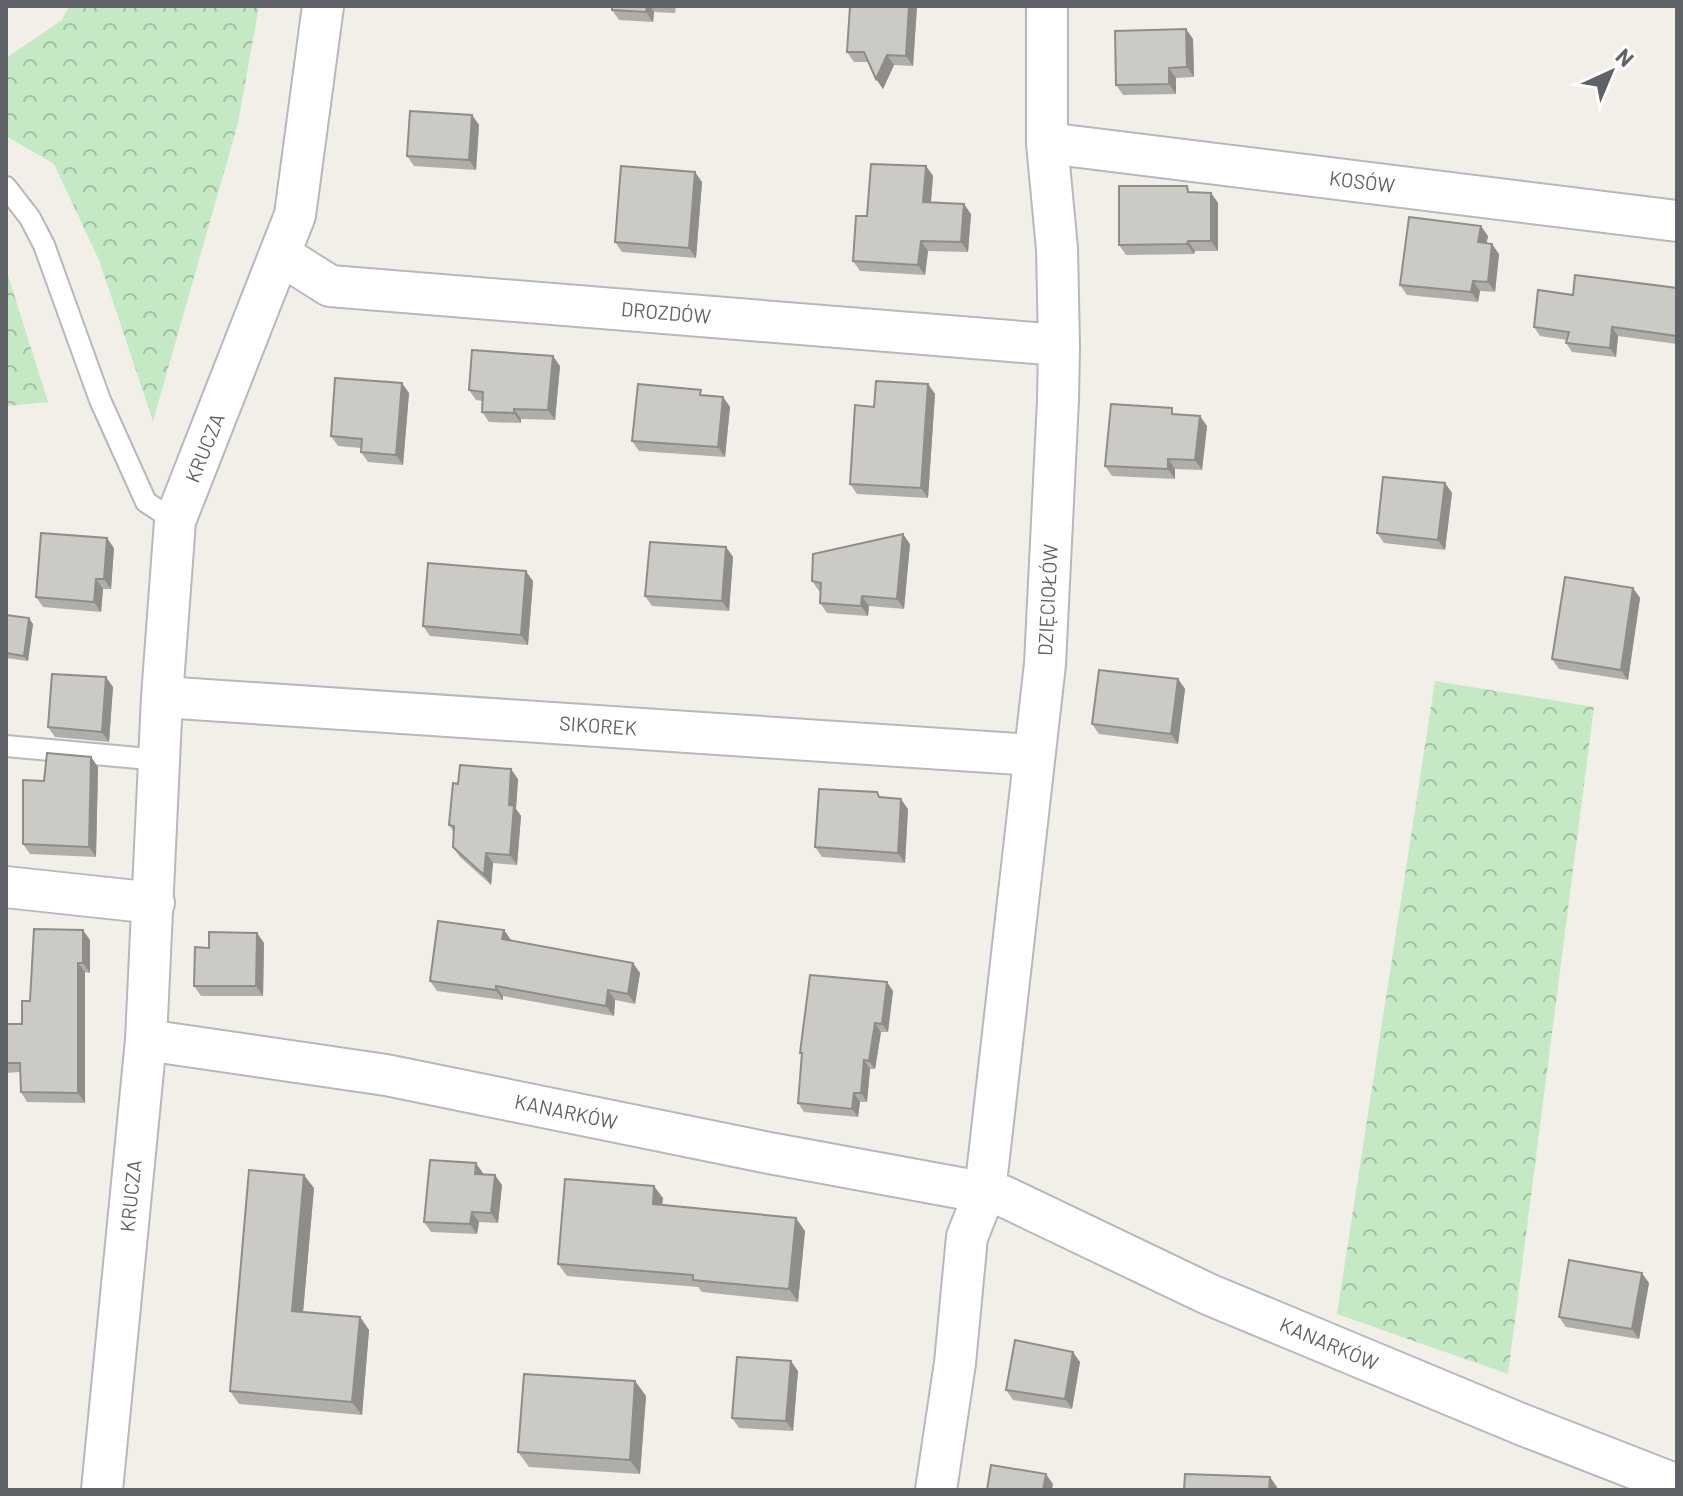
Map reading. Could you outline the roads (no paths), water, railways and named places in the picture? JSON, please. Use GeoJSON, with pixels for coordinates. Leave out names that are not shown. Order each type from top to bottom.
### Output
{"type":"FeatureCollection","features":[{"type":"Feature","properties":{"kind":"street","name":"KRUCZA"},"geometry":{"type":"LineString","coordinates":[[102,1490],[146,1040],[162,697],[175,521],[295,215],[323,6]]}},
{"type":"Feature","properties":{"kind":"street","name":"DZIĘCIOŁÓW"},"geometry":{"type":"LineString","coordinates":[[985,1192],[1045,664],[1059,345],[1057,249],[1047,143],[1047,6]]}},
{"type":"Feature","properties":{"kind":"street","name":"KOSÓW"},"geometry":{"type":"LineString","coordinates":[[1047,143],[1677,221]]}},
{"type":"Feature","properties":{"kind":"street","name":"DROZDÓW"},"geometry":{"type":"LineString","coordinates":[[281,255],[330,286],[1059,345]]}},
{"type":"Feature","properties":{"kind":"street","name":"SIKOREK"},"geometry":{"type":"LineString","coordinates":[[162,697],[1033,755]]}},
{"type":"Feature","properties":{"kind":"street"},"geometry":{"type":"LineString","coordinates":[[6,887],[154,903]]}},
{"type":"Feature","properties":{"kind":"street","name":"KANARKÓW"},"geometry":{"type":"LineString","coordinates":[[146,1040],[386,1075],[764,1152],[1003,1196],[1208,1294],[1523,1425],[1677,1485]]}},
{"type":"Feature","properties":{"kind":"street"},"geometry":{"type":"LineString","coordinates":[[936,1490],[955,1363],[967,1237],[985,1192]]}},
{"type":"Feature","properties":{"kind":"lane"},"geometry":{"type":"LineString","coordinates":[[6,187],[30,218],[44,245],[100,400],[146,502],[175,521]]}},
{"type":"Feature","properties":{"kind":"lane"},"geometry":{"type":"LineString","coordinates":[[6,746],[160,760]]}}]}
